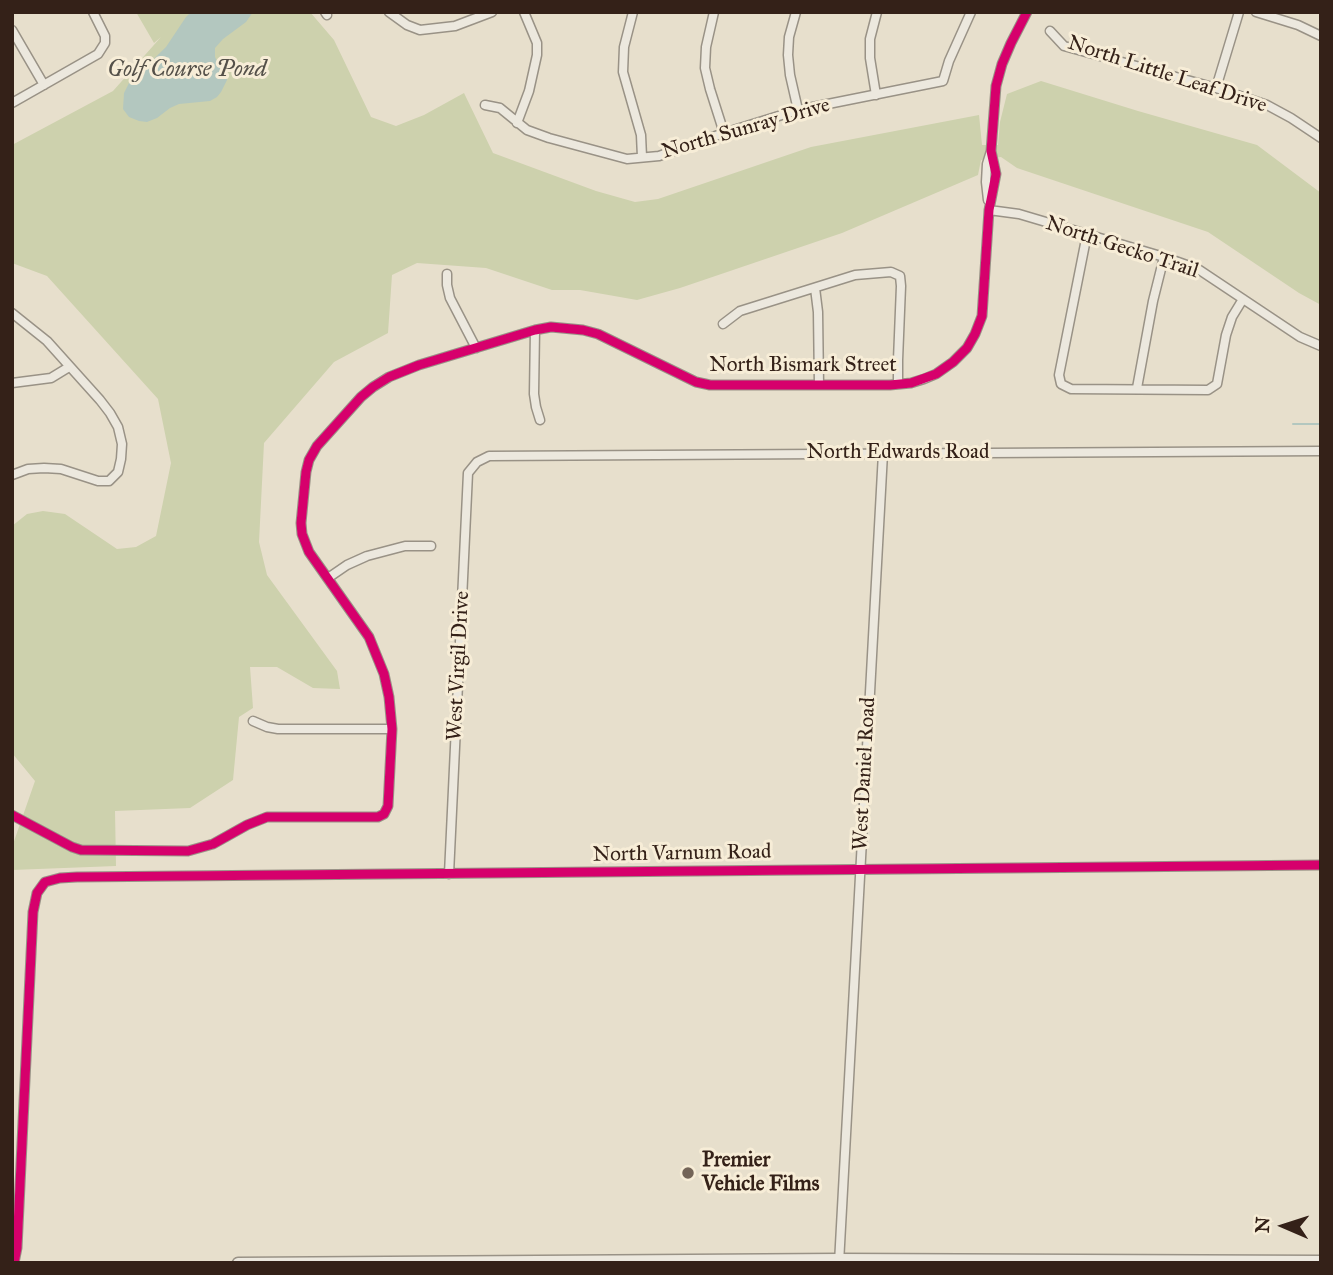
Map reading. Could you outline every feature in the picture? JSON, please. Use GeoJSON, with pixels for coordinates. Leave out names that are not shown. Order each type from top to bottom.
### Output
{"type":"FeatureCollection","features":[{"type":"Feature","properties":{"kind":"street"},"geometry":{"type":"LineString","coordinates":[[12,103],[102,50],[105,36],[93,12]]}},
{"type":"Feature","properties":{"kind":"street"},"geometry":{"type":"LineString","coordinates":[[389,12],[407,25],[420,30],[455,26],[492,12]]}},
{"type":"Feature","properties":{"kind":"street"},"geometry":{"type":"LineString","coordinates":[[517,123],[529,91],[537,55],[537,43],[524,12]]}},
{"type":"Feature","properties":{"kind":"street"},"geometry":{"type":"LineString","coordinates":[[632,12],[624,47],[623,72],[641,135],[642,158]]}},
{"type":"Feature","properties":{"kind":"street"},"geometry":{"type":"LineString","coordinates":[[714,12],[704,58],[706,75],[724,133]]}},
{"type":"Feature","properties":{"kind":"street"},"geometry":{"type":"LineString","coordinates":[[796,12],[789,37],[788,55],[798,110]]}},
{"type":"Feature","properties":{"kind":"street"},"geometry":{"type":"LineString","coordinates":[[876,95],[870,39],[877,12]]}},
{"type":"Feature","properties":{"kind":"street","name":"North Sunray Drive"},"geometry":{"type":"LineString","coordinates":[[485,104],[500,108],[527,130],[549,138],[627,159],[659,156],[798,110],[943,81],[971,12]]}},
{"type":"Feature","properties":{"kind":"street","name":"North Bismark Street"},"geometry":{"type":"LineString","coordinates":[[15,816],[81,850],[188,851],[213,844],[267,817],[378,817],[384,814],[388,806],[392,729],[384,674],[369,637],[309,552],[301,523],[306,472],[317,446],[361,397],[389,377],[419,365],[551,327],[598,334],[696,382],[710,385],[911,383],[936,374],[953,362],[967,348],[982,317],[996,86],[1002,64],[1027,12]]}},
{"type":"Feature","properties":{"kind":"street"},"geometry":{"type":"LineString","coordinates":[[1216,88],[1239,12]]}},
{"type":"Feature","properties":{"kind":"street"},"geometry":{"type":"LineString","coordinates":[[1256,12],[1298,25],[1320,36]]}},
{"type":"Feature","properties":{"kind":"street"},"geometry":{"type":"LineString","coordinates":[[12,30],[44,85]]}},
{"type":"Feature","properties":{"kind":"street","name":"North Little Leaf Drive"},"geometry":{"type":"LineString","coordinates":[[1050,31],[1064,46],[1267,105],[1321,138]]}},
{"type":"Feature","properties":{"kind":"street","name":"North Gecko Trail"},"geometry":{"type":"LineString","coordinates":[[989,210],[1019,214],[1198,269],[1300,337],[1321,346]]}},
{"type":"Feature","properties":{"kind":"street"},"geometry":{"type":"LineString","coordinates":[[1087,234],[1059,375],[1061,384],[1071,389],[1208,390],[1217,384],[1226,335],[1232,317],[1243,299]]}},
{"type":"Feature","properties":{"kind":"street"},"geometry":{"type":"LineString","coordinates":[[1137,388],[1164,257]]}},
{"type":"Feature","properties":{"kind":"street"},"geometry":{"type":"LineString","coordinates":[[723,324],[740,311],[855,275],[891,272],[900,276],[901,286],[898,384]]}},
{"type":"Feature","properties":{"kind":"street"},"geometry":{"type":"LineString","coordinates":[[447,274],[450,298],[476,348]]}},
{"type":"Feature","properties":{"kind":"street"},"geometry":{"type":"LineString","coordinates":[[815,288],[819,385]]}},
{"type":"Feature","properties":{"kind":"street"},"geometry":{"type":"LineString","coordinates":[[12,313],[47,341],[110,413],[118,427],[122,443],[118,472],[109,481],[98,481],[61,469],[28,469],[12,475]]}},
{"type":"Feature","properties":{"kind":"street"},"geometry":{"type":"LineString","coordinates":[[535,330],[534,394],[540,420]]}},
{"type":"Feature","properties":{"kind":"street"},"geometry":{"type":"LineString","coordinates":[[12,383],[51,378],[69,367]]}},
{"type":"Feature","properties":{"kind":"street","name":"North Edwards Road"},"geometry":{"type":"LineString","coordinates":[[477,461],[489,456],[1321,451]]}},
{"type":"Feature","properties":{"kind":"street","name":"West Daniel Road"},"geometry":{"type":"LineString","coordinates":[[839,1261],[883,453]]}},
{"type":"Feature","properties":{"kind":"street","name":"West Virgil Drive"},"geometry":{"type":"LineString","coordinates":[[449,874],[468,473],[477,461]]}},
{"type":"Feature","properties":{"kind":"street"},"geometry":{"type":"LineString","coordinates":[[328,578],[367,556],[405,546],[431,546]]}},
{"type":"Feature","properties":{"kind":"street"},"geometry":{"type":"LineString","coordinates":[[253,721],[278,729],[392,729]]}},
{"type":"Feature","properties":{"kind":"street"},"geometry":{"type":"LineString","coordinates":[[12,826],[15,816]]}},
{"type":"Feature","properties":{"kind":"street","name":"North Varnum Road"},"geometry":{"type":"LineString","coordinates":[[14,1263],[17,1248],[33,912],[37,893],[45,882],[77,877],[1321,865]]}},
{"type":"Feature","properties":{"kind":"street"},"geometry":{"type":"LineString","coordinates":[[238,1263],[1321,1261]]}},
{"type":"Feature","properties":{"kind":"green space"},"geometry":{"type":"Polygon","coordinates":[[[136,12],[310,12],[334,40],[371,117],[396,126],[424,115],[464,93],[493,153],[596,191],[635,202],[658,199],[811,147],[979,115],[982,145],[998,145],[1007,94],[1041,81],[1257,145],[1321,193],[1321,305],[1208,232],[1017,168],[1001,157],[981,160],[978,175],[842,233],[637,300],[580,290],[552,290],[486,268],[417,263],[392,275],[388,333],[334,362],[264,443],[259,542],[267,575],[337,671],[340,689],[313,688],[277,667],[250,667],[253,708],[239,717],[233,780],[190,808],[115,811],[116,866],[12,870],[12,847],[35,781],[12,753],[12,526],[27,514],[43,511],[65,514],[117,549],[136,547],[156,536],[171,463],[158,399],[47,276],[12,263],[12,145],[113,91],[161,37],[154,43],[136,12]]]}},
{"type":"Feature","properties":{"kind":"water","name":"Golf Course Pond"},"geometry":{"type":"Polygon","coordinates":[[[191,12],[253,12],[246,22],[215,48],[215,57],[227,73],[227,80],[221,92],[210,101],[179,104],[147,122],[129,117],[123,109],[124,93],[129,83],[166,47],[191,12]]]}},
{"type":"Feature","properties":{"kind":"waterway"},"geometry":{"type":"LineString","coordinates":[[1293,424],[1321,424]]}},
{"type":"Feature","properties":{"kind":"cycle path"},"geometry":{"type":"LineString","coordinates":[[12,815],[81,850],[188,851],[213,844],[267,817],[378,817],[384,814],[388,806],[392,729],[384,674],[369,637],[309,552],[302,534],[306,472],[317,446],[361,397],[389,377],[419,365],[551,327],[598,334],[696,382],[710,385],[890,385],[911,383],[936,374],[967,348],[982,316],[989,210],[996,174],[991,151],[996,86],[1002,64],[1027,12]]}},
{"type":"Feature","properties":{"kind":"cycle path"},"geometry":{"type":"LineString","coordinates":[[14,1263],[17,1248],[33,912],[37,893],[45,882],[77,877],[1321,865]]}},
{"type":"Feature","properties":{"kind":"place","name":"Premier Vehicle Films"},"geometry":{"type":"Point","coordinates":[688,1173]}}]}
